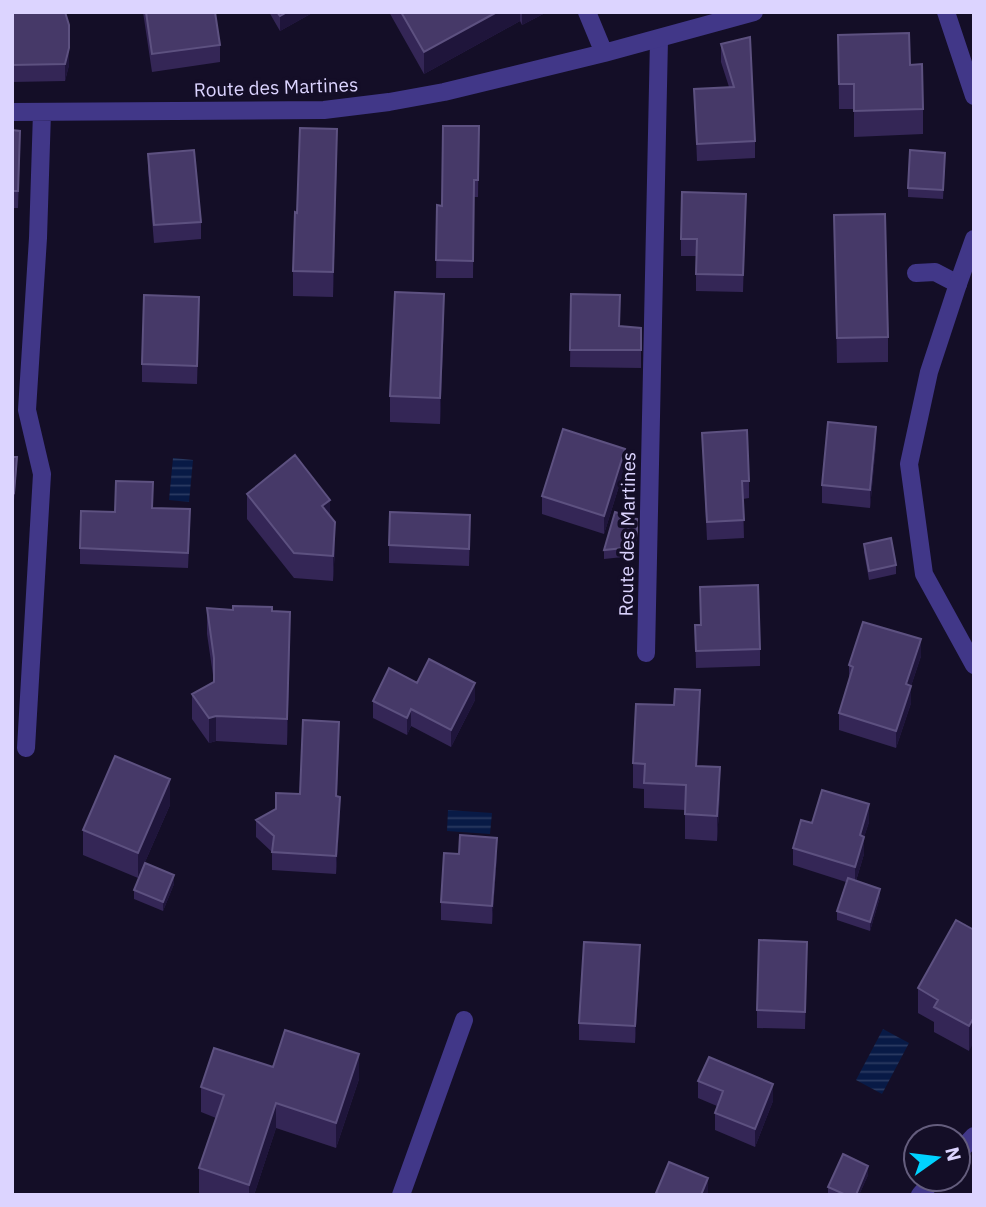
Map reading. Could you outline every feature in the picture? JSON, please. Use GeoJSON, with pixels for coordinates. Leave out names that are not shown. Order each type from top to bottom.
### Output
{"type":"FeatureCollection","features":[{"type":"Feature","properties":{"kind":"street"},"geometry":{"type":"LineString","coordinates":[[587,12],[604,53]]}},
{"type":"Feature","properties":{"kind":"street","name":"Route des Martines"},"geometry":{"type":"LineString","coordinates":[[12,112],[324,110],[389,102],[444,92],[604,53],[754,12]]}},
{"type":"Feature","properties":{"kind":"street"},"geometry":{"type":"LineString","coordinates":[[946,12],[974,96]]}},
{"type":"Feature","properties":{"kind":"street","name":"Route des Martines"},"geometry":{"type":"LineString","coordinates":[[646,653],[659,39]]}},
{"type":"Feature","properties":{"kind":"street"},"geometry":{"type":"LineString","coordinates":[[26,748],[42,474],[27,410],[38,238],[42,112]]}},
{"type":"Feature","properties":{"kind":"street"},"geometry":{"type":"LineString","coordinates":[[974,239],[929,372],[909,464],[924,574],[974,665]]}},
{"type":"Feature","properties":{"kind":"street"},"geometry":{"type":"LineString","coordinates":[[916,273],[934,272],[958,284]]}},
{"type":"Feature","properties":{"kind":"street"},"geometry":{"type":"LineString","coordinates":[[401,1195],[464,1020]]}},
{"type":"Feature","properties":{"kind":"water"},"geometry":{"type":"Polygon","coordinates":[[[173,458],[193,460],[189,502],[169,500],[173,458]]]}},
{"type":"Feature","properties":{"kind":"water"},"geometry":{"type":"Polygon","coordinates":[[[448,810],[492,813],[490,834],[447,831],[448,810]]]}},
{"type":"Feature","properties":{"kind":"water"},"geometry":{"type":"Polygon","coordinates":[[[883,1029],[909,1043],[882,1094],[856,1080],[883,1029]]]}},
{"type":"Feature","properties":{"kind":"building"},"geometry":{"type":"Polygon","coordinates":[[[12,12],[65,12],[69,25],[69,48],[65,64],[12,65],[12,12]]]}},
{"type":"Feature","properties":{"kind":"building"},"geometry":{"type":"Polygon","coordinates":[[[146,12],[215,12],[220,45],[152,54],[146,12]]]}},
{"type":"Feature","properties":{"kind":"building"},"geometry":{"type":"Polygon","coordinates":[[[401,12],[497,12],[424,52],[401,12]]]}},
{"type":"Feature","properties":{"kind":"building"},"geometry":{"type":"Polygon","coordinates":[[[909,33],[910,65],[922,64],[923,109],[854,111],[854,84],[839,84],[838,35],[909,33]]]}},
{"type":"Feature","properties":{"kind":"building"},"geometry":{"type":"Polygon","coordinates":[[[750,37],[755,141],[697,144],[694,89],[734,87],[721,44],[750,37]]]}},
{"type":"Feature","properties":{"kind":"building"},"geometry":{"type":"Polygon","coordinates":[[[443,126],[479,126],[478,180],[474,180],[473,261],[436,260],[437,205],[442,206],[443,126]]]}},
{"type":"Feature","properties":{"kind":"building"},"geometry":{"type":"Polygon","coordinates":[[[300,128],[337,129],[333,272],[293,271],[300,128]]]}},
{"type":"Feature","properties":{"kind":"building"},"geometry":{"type":"Polygon","coordinates":[[[12,130],[20,131],[18,191],[12,191],[12,130]]]}},
{"type":"Feature","properties":{"kind":"building"},"geometry":{"type":"Polygon","coordinates":[[[194,150],[201,222],[154,225],[148,154],[194,150]]]}},
{"type":"Feature","properties":{"kind":"building"},"geometry":{"type":"Polygon","coordinates":[[[910,150],[945,153],[943,190],[908,188],[910,150]]]}},
{"type":"Feature","properties":{"kind":"building"},"geometry":{"type":"Polygon","coordinates":[[[682,192],[746,194],[743,275],[696,274],[697,239],[681,239],[682,192]]]}},
{"type":"Feature","properties":{"kind":"building"},"geometry":{"type":"Polygon","coordinates":[[[885,214],[888,337],[837,338],[834,215],[885,214]]]}},
{"type":"Feature","properties":{"kind":"building"},"geometry":{"type":"Polygon","coordinates":[[[395,292],[444,294],[440,398],[390,396],[395,292]]]}},
{"type":"Feature","properties":{"kind":"building"},"geometry":{"type":"Polygon","coordinates":[[[571,294],[620,295],[619,326],[641,328],[641,350],[570,350],[571,294]]]}},
{"type":"Feature","properties":{"kind":"building"},"geometry":{"type":"Polygon","coordinates":[[[144,295],[199,297],[197,366],[142,364],[144,295]]]}},
{"type":"Feature","properties":{"kind":"building"},"geometry":{"type":"Polygon","coordinates":[[[828,422],[876,427],[870,490],[822,485],[828,422]]]}},
{"type":"Feature","properties":{"kind":"building"},"geometry":{"type":"Polygon","coordinates":[[[563,429],[625,449],[604,516],[542,496],[563,429]]]}},
{"type":"Feature","properties":{"kind":"building"},"geometry":{"type":"Polygon","coordinates":[[[747,430],[749,481],[742,481],[744,520],[707,522],[702,433],[747,430]]]}},
{"type":"Feature","properties":{"kind":"building"},"geometry":{"type":"Polygon","coordinates":[[[295,455],[330,500],[322,506],[335,522],[333,556],[294,553],[247,494],[295,455]]]}},
{"type":"Feature","properties":{"kind":"building"},"geometry":{"type":"Polygon","coordinates":[[[12,457],[17,457],[14,493],[12,492],[12,457]]]}},
{"type":"Feature","properties":{"kind":"building"},"geometry":{"type":"Polygon","coordinates":[[[116,481],[153,482],[152,508],[190,509],[188,553],[80,548],[81,511],[115,512],[116,481]]]}},
{"type":"Feature","properties":{"kind":"building"},"geometry":{"type":"Polygon","coordinates":[[[390,512],[470,515],[469,549],[389,545],[390,512]]]}},
{"type":"Feature","properties":{"kind":"building"},"geometry":{"type":"Polygon","coordinates":[[[615,512],[637,519],[637,534],[633,547],[604,550],[615,512]]]}},
{"type":"Feature","properties":{"kind":"building"},"geometry":{"type":"Polygon","coordinates":[[[891,538],[896,565],[869,571],[864,544],[891,538]]]}},
{"type":"Feature","properties":{"kind":"building"},"geometry":{"type":"Polygon","coordinates":[[[758,585],[760,649],[696,651],[695,625],[701,625],[700,587],[758,585]]]}},
{"type":"Feature","properties":{"kind":"building"},"geometry":{"type":"Polygon","coordinates":[[[233,606],[272,607],[272,611],[290,612],[287,719],[209,718],[192,694],[214,682],[214,658],[207,608],[233,610],[233,606]]]}},
{"type":"Feature","properties":{"kind":"building"},"geometry":{"type":"Polygon","coordinates":[[[863,622],[921,639],[906,684],[911,686],[896,731],[839,713],[853,667],[849,665],[863,622]]]}},
{"type":"Feature","properties":{"kind":"building"},"geometry":{"type":"Polygon","coordinates":[[[429,659],[475,683],[451,730],[411,709],[407,718],[373,701],[389,668],[417,683],[429,659]]]}},
{"type":"Feature","properties":{"kind":"building"},"geometry":{"type":"Polygon","coordinates":[[[675,689],[700,690],[696,766],[720,767],[717,816],[685,814],[686,785],[644,783],[645,764],[633,763],[636,704],[674,705],[675,689]]]}},
{"type":"Feature","properties":{"kind":"building"},"geometry":{"type":"Polygon","coordinates":[[[303,720],[339,722],[336,796],[340,797],[336,856],[272,852],[274,836],[256,820],[276,809],[276,793],[300,794],[303,720]]]}},
{"type":"Feature","properties":{"kind":"building"},"geometry":{"type":"Polygon","coordinates":[[[115,756],[170,779],[138,853],[83,830],[115,756]]]}},
{"type":"Feature","properties":{"kind":"building"},"geometry":{"type":"Polygon","coordinates":[[[822,790],[869,804],[860,835],[864,837],[855,867],[793,848],[801,820],[812,823],[822,790]]]}},
{"type":"Feature","properties":{"kind":"building"},"geometry":{"type":"Polygon","coordinates":[[[460,835],[497,838],[492,906],[441,902],[444,853],[459,854],[460,835]]]}},
{"type":"Feature","properties":{"kind":"building"},"geometry":{"type":"Polygon","coordinates":[[[145,863],[174,875],[163,902],[134,890],[145,863]]]}},
{"type":"Feature","properties":{"kind":"building"},"geometry":{"type":"Polygon","coordinates":[[[848,878],[880,889],[870,922],[837,911],[848,878]]]}},
{"type":"Feature","properties":{"kind":"building"},"geometry":{"type":"Polygon","coordinates":[[[956,920],[974,930],[974,1017],[969,1026],[934,1007],[938,1000],[918,988],[956,920]]]}},
{"type":"Feature","properties":{"kind":"building"},"geometry":{"type":"Polygon","coordinates":[[[759,940],[807,942],[805,1012],[757,1010],[759,940]]]}},
{"type":"Feature","properties":{"kind":"building"},"geometry":{"type":"Polygon","coordinates":[[[584,942],[640,945],[635,1026],[579,1023],[584,942]]]}},
{"type":"Feature","properties":{"kind":"building"},"geometry":{"type":"Polygon","coordinates":[[[285,1030],[359,1054],[336,1123],[276,1103],[249,1185],[199,1168],[224,1095],[201,1087],[214,1048],[273,1067],[285,1030]]]}},
{"type":"Feature","properties":{"kind":"building"},"geometry":{"type":"Polygon","coordinates":[[[709,1057],[773,1084],[755,1129],[715,1113],[723,1091],[698,1081],[709,1057]]]}},
{"type":"Feature","properties":{"kind":"building"},"geometry":{"type":"Polygon","coordinates":[[[843,1154],[868,1166],[856,1195],[846,1195],[828,1187],[843,1154]]]}},
{"type":"Feature","properties":{"kind":"building"},"geometry":{"type":"Polygon","coordinates":[[[669,1162],[708,1178],[701,1195],[656,1193],[669,1162]]]}}]}
